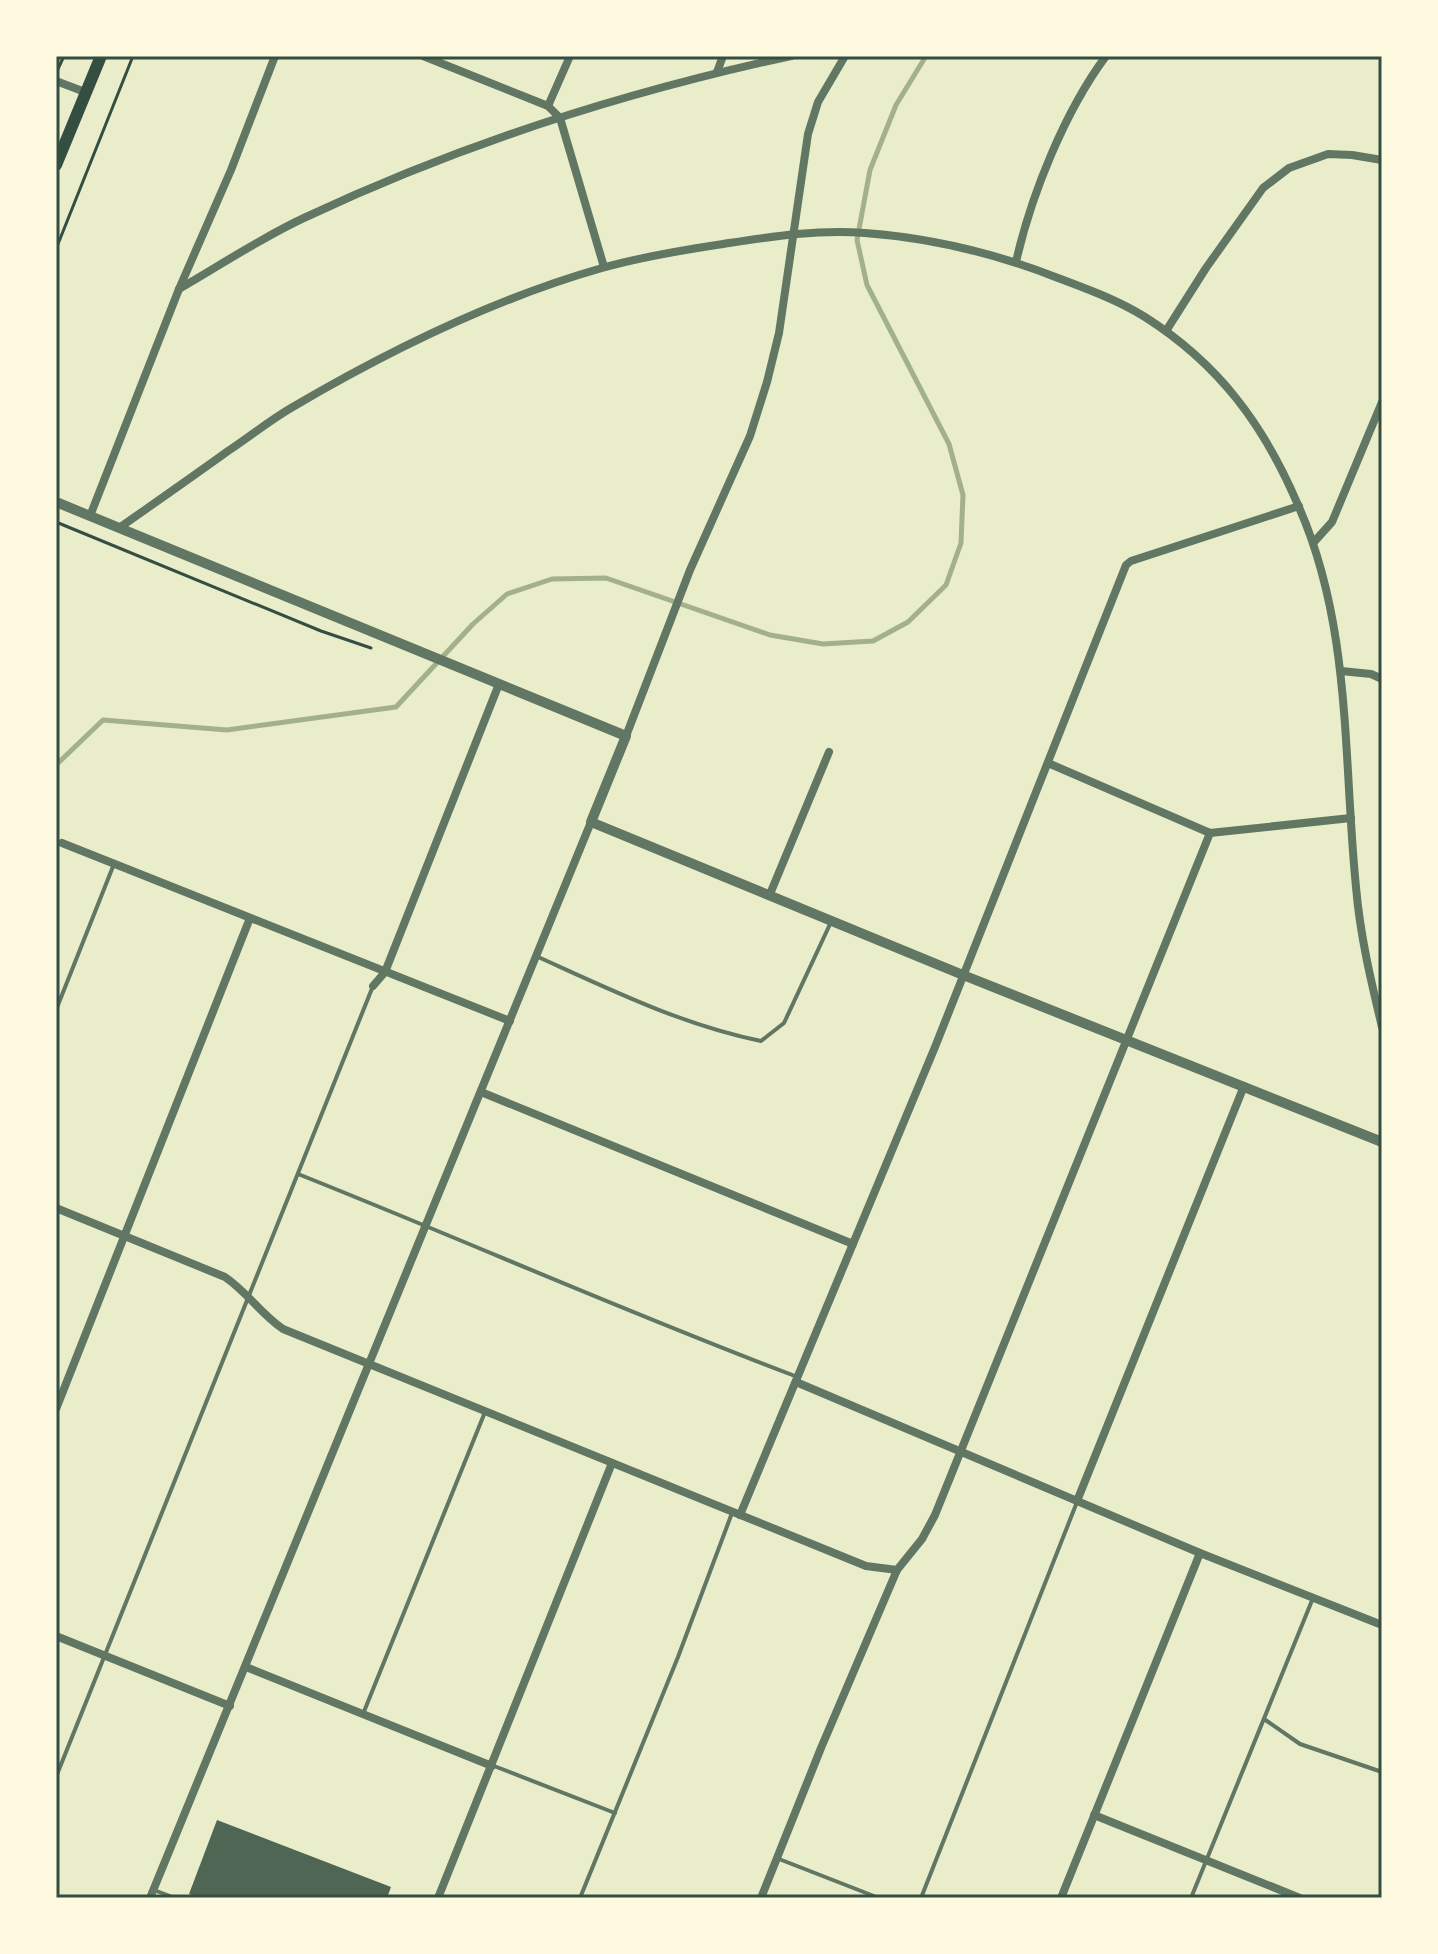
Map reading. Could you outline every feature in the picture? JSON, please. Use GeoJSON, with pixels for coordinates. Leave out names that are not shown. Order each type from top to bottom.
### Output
{"type":"FeatureCollection","features":[{"type":"Feature","properties":{"kind":"main road"},"geometry":{"type":"LineString","coordinates":[[56,165],[101,56]]}},
{"type":"Feature","properties":{"kind":"street"},"geometry":{"type":"LineString","coordinates":[[90,516],[275,56]]}},
{"type":"Feature","properties":{"kind":"street"},"geometry":{"type":"LineString","coordinates":[[423,56],[548,106],[560,118],[604,267]]}},
{"type":"Feature","properties":{"kind":"street"},"geometry":{"type":"LineString","coordinates":[[548,106],[570,56]]}},
{"type":"Feature","properties":{"kind":"street"},"geometry":{"type":"LineString","coordinates":[[717,72],[723,56]]}},
{"type":"Feature","properties":{"kind":"street"},"geometry":{"type":"LineString","coordinates":[[179,289],[304,217],[466,148],[717,72],[791,56]]}},
{"type":"Feature","properties":{"kind":"street"},"geometry":{"type":"LineString","coordinates":[[152,1894],[626,736],[690,570],[750,436],[779,333],[808,134],[818,102],[845,56]]}},
{"type":"Feature","properties":{"kind":"street"},"geometry":{"type":"LineString","coordinates":[[1016,262],[1035,201],[1066,124],[1082,91],[1106,56]]}},
{"type":"Feature","properties":{"kind":"street"},"geometry":{"type":"LineString","coordinates":[[56,81],[85,92]]}},
{"type":"Feature","properties":{"kind":"street"},"geometry":{"type":"LineString","coordinates":[[1166,331],[1263,188],[1280,174],[1308,159],[1328,154],[1382,160]]}},
{"type":"Feature","properties":{"kind":"street"},"geometry":{"type":"LineString","coordinates":[[119,528],[286,411],[372,363],[486,310],[604,267],[695,248],[794,235],[860,232],[962,247],[1016,262],[1141,314],[1208,366],[1245,406],[1299,506],[1323,570],[1341,671],[1359,916],[1382,1027]]}},
{"type":"Feature","properties":{"kind":"street"},"geometry":{"type":"LineString","coordinates":[[1314,542],[1332,522],[1382,402]]}},
{"type":"Feature","properties":{"kind":"street"},"geometry":{"type":"LineString","coordinates":[[56,502],[626,736]]}},
{"type":"Feature","properties":{"kind":"street"},"geometry":{"type":"LineString","coordinates":[[736,1513],[853,1244],[1126,565],[1299,506]]}},
{"type":"Feature","properties":{"kind":"street"},"geometry":{"type":"LineString","coordinates":[[1341,671],[1371,674],[1382,679]]}},
{"type":"Feature","properties":{"kind":"street"},"geometry":{"type":"LineString","coordinates":[[373,986],[385,972],[499,684]]}},
{"type":"Feature","properties":{"kind":"street"},"geometry":{"type":"LineString","coordinates":[[770,894],[829,752]]}},
{"type":"Feature","properties":{"kind":"street"},"geometry":{"type":"LineString","coordinates":[[1048,763],[1210,833],[1351,818]]}},
{"type":"Feature","properties":{"kind":"street"},"geometry":{"type":"LineString","coordinates":[[591,822],[1382,1142]]}},
{"type":"Feature","properties":{"kind":"street"},"geometry":{"type":"LineString","coordinates":[[761,1898],[897,1570],[922,1539],[935,1515],[1210,833]]}},
{"type":"Feature","properties":{"kind":"street"},"geometry":{"type":"LineString","coordinates":[[62,843],[510,1021]]}},
{"type":"Feature","properties":{"kind":"street"},"geometry":{"type":"LineString","coordinates":[[56,1409],[250,918]]}},
{"type":"Feature","properties":{"kind":"street"},"geometry":{"type":"LineString","coordinates":[[1077,1501],[1244,1086]]}},
{"type":"Feature","properties":{"kind":"street"},"geometry":{"type":"LineString","coordinates":[[481,1092],[853,1244]]}},
{"type":"Feature","properties":{"kind":"street"},"geometry":{"type":"LineString","coordinates":[[56,1208],[225,1277],[283,1329],[866,1566],[897,1570]]}},
{"type":"Feature","properties":{"kind":"street"},"geometry":{"type":"LineString","coordinates":[[796,1379],[1200,1553],[1382,1625]]}},
{"type":"Feature","properties":{"kind":"street"},"geometry":{"type":"LineString","coordinates":[[438,1898],[612,1463]]}},
{"type":"Feature","properties":{"kind":"street"},"geometry":{"type":"LineString","coordinates":[[1061,1898],[1200,1553]]}},
{"type":"Feature","properties":{"kind":"street"},"geometry":{"type":"LineString","coordinates":[[56,1636],[230,1706]]}},
{"type":"Feature","properties":{"kind":"street"},"geometry":{"type":"LineString","coordinates":[[246,1667],[492,1766]]}},
{"type":"Feature","properties":{"kind":"street"},"geometry":{"type":"LineString","coordinates":[[1094,1815],[1300,1898]]}},
{"type":"Feature","properties":{"kind":"lane"},"geometry":{"type":"LineString","coordinates":[[56,1010],[114,864]]}},
{"type":"Feature","properties":{"kind":"lane"},"geometry":{"type":"LineString","coordinates":[[536,956],[716,1032],[761,1041],[784,1023],[832,920]]}},
{"type":"Feature","properties":{"kind":"lane"},"geometry":{"type":"LineString","coordinates":[[56,1777],[373,986]]}},
{"type":"Feature","properties":{"kind":"lane"},"geometry":{"type":"LineString","coordinates":[[298,1174],[796,1379]]}},
{"type":"Feature","properties":{"kind":"lane"},"geometry":{"type":"LineString","coordinates":[[363,1714],[486,1412]]}},
{"type":"Feature","properties":{"kind":"lane"},"geometry":{"type":"LineString","coordinates":[[921,1898],[1077,1501]]}},
{"type":"Feature","properties":{"kind":"lane"},"geometry":{"type":"LineString","coordinates":[[580,1898],[736,1513]]}},
{"type":"Feature","properties":{"kind":"lane"},"geometry":{"type":"LineString","coordinates":[[1191,1898],[1313,1598]]}},
{"type":"Feature","properties":{"kind":"lane"},"geometry":{"type":"LineString","coordinates":[[1264,1719],[1300,1744],[1382,1772]]}},
{"type":"Feature","properties":{"kind":"lane"},"geometry":{"type":"LineString","coordinates":[[492,1766],[615,1813]]}},
{"type":"Feature","properties":{"kind":"lane"},"geometry":{"type":"LineString","coordinates":[[777,1858],[879,1898]]}},
{"type":"Feature","properties":{"kind":"lane"},"geometry":{"type":"LineString","coordinates":[[152,1894],[175,1898]]}},
{"type":"Feature","properties":{"kind":"path"},"geometry":{"type":"LineString","coordinates":[[56,73],[64,56]]}},
{"type":"Feature","properties":{"kind":"path"},"geometry":{"type":"LineString","coordinates":[[56,249],[133,56]]}},
{"type":"Feature","properties":{"kind":"path"},"geometry":{"type":"LineString","coordinates":[[56,522],[321,631],[379,650]]}},
{"type":"Feature","properties":{"kind":"building"},"geometry":{"type":"Polygon","coordinates":[[[217,1820],[391,1887],[387,1898],[199,1898],[189,1894],[217,1820]]]}},
{"type":"Feature","properties":{"kind":"waterway"},"geometry":{"type":"LineString","coordinates":[[56,765],[103,720],[227,730],[396,707],[473,624],[507,594],[552,579],[606,578],[770,635],[823,644],[873,641],[908,622],[946,585],[961,543],[963,495],[949,444],[867,285],[857,240],[870,170],[896,105],[926,56]]}}]}
